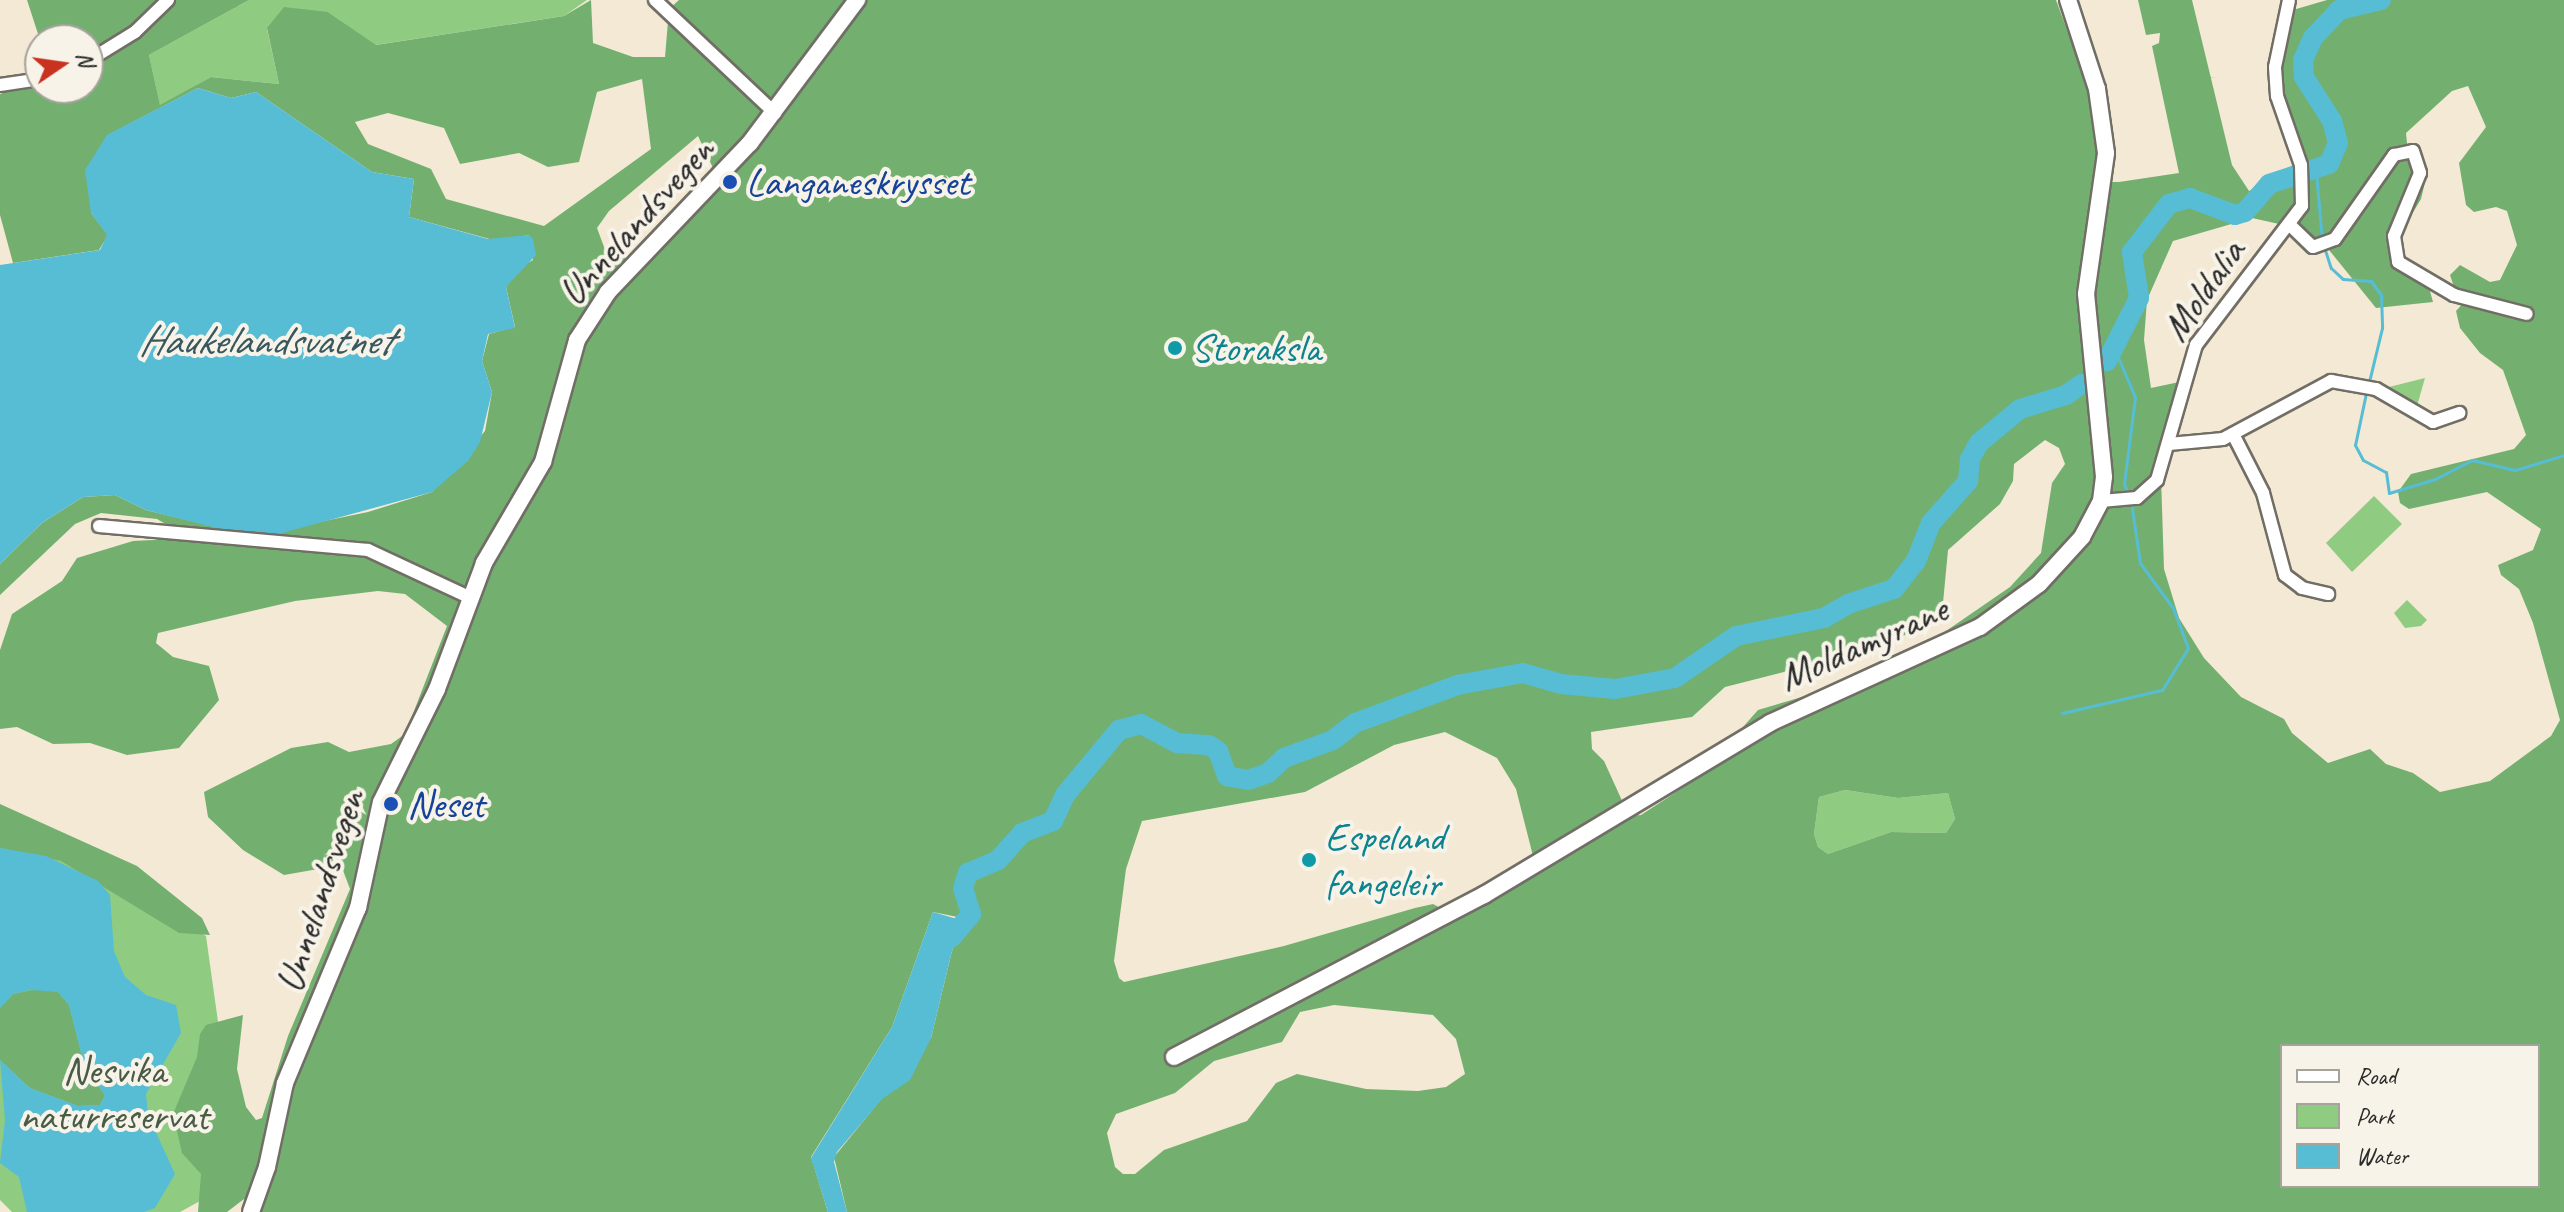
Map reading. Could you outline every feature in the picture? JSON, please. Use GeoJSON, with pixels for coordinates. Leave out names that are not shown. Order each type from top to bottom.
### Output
{"type":"FeatureCollection","features":[{"type":"Feature","properties":{"kind":"street"},"geometry":{"type":"LineString","coordinates":[[104,51],[135,32],[168,0]]}},
{"type":"Feature","properties":{"kind":"street"},"geometry":{"type":"LineString","coordinates":[[655,0],[775,113]]}},
{"type":"Feature","properties":{"kind":"street"},"geometry":{"type":"LineString","coordinates":[[669,12],[679,0]]}},
{"type":"Feature","properties":{"kind":"street","name":"Unnelandsvegen"},"geometry":{"type":"LineString","coordinates":[[251,1212],[267,1167],[285,1083],[358,908],[381,802],[437,689],[484,563],[543,462],[569,360],[591,315],[718,182],[775,113],[857,0]]}},
{"type":"Feature","properties":{"kind":"street","name":"Moldamyrane"},"geometry":{"type":"LineString","coordinates":[[1174,1057],[1484,895],[1770,723],[1980,627],[2054,569],[2082,537],[2101,501],[2105,452],[2086,294],[2106,153],[2097,89],[2068,0]]}},
{"type":"Feature","properties":{"kind":"street","name":"Moldalia"},"geometry":{"type":"LineString","coordinates":[[2101,501],[2126,502],[2146,492],[2157,480],[2196,345],[2291,226],[2302,206],[2304,184],[2301,165],[2275,76],[2289,0]]}},
{"type":"Feature","properties":{"kind":"street"},"geometry":{"type":"LineString","coordinates":[[0,85],[24,81]]}},
{"type":"Feature","properties":{"kind":"street","name":"Moldalia"},"geometry":{"type":"LineString","coordinates":[[2291,226],[2313,247],[2346,230],[2394,155],[2413,151],[2420,173],[2394,236],[2398,262],[2454,295],[2527,314]]}},
{"type":"Feature","properties":{"kind":"street"},"geometry":{"type":"LineString","coordinates":[[2169,444],[2209,443],[2233,434],[2318,384],[2370,387],[2433,422],[2459,413]]}},
{"type":"Feature","properties":{"kind":"street"},"geometry":{"type":"LineString","coordinates":[[2233,434],[2263,493],[2285,575],[2302,588],[2328,594]]}},
{"type":"Feature","properties":{"kind":"street"},"geometry":{"type":"LineString","coordinates":[[99,526],[368,550],[471,598]]}},
{"type":"Feature","properties":{"kind":"green space"},"geometry":{"type":"Polygon","coordinates":[[[27,0],[249,0],[149,55],[160,105],[211,77],[279,84],[267,28],[284,7],[328,12],[376,45],[564,16],[591,0],[593,43],[633,57],[665,57],[669,9],[679,0],[2056,0],[2092,98],[2099,131],[2099,182],[2119,182],[2179,173],[2152,46],[2159,43],[2160,33],[2146,35],[2138,0],[2192,0],[2232,165],[2249,191],[2297,166],[2273,61],[2286,12],[2327,0],[2564,0],[2564,1212],[847,1212],[834,1157],[931,1038],[952,951],[961,929],[968,927],[967,919],[933,912],[892,1027],[811,1157],[828,1212],[252,1212],[244,1199],[227,1212],[198,1212],[201,1174],[182,1153],[173,1114],[197,1057],[200,1034],[206,1025],[243,1015],[237,1069],[246,1107],[256,1120],[262,1118],[288,1036],[350,889],[341,865],[284,875],[243,850],[208,817],[204,792],[291,748],[328,742],[349,752],[391,744],[405,734],[447,626],[405,594],[378,591],[295,601],[158,633],[156,643],[173,657],[209,666],[219,700],[179,748],[127,755],[90,743],[53,744],[17,727],[0,729],[0,650],[12,614],[62,581],[77,558],[133,541],[172,539],[176,530],[157,519],[101,513],[75,524],[0,595],[0,564],[42,523],[83,497],[115,495],[146,510],[252,536],[368,512],[432,492],[485,431],[492,392],[482,361],[489,334],[515,327],[506,287],[519,268],[533,260],[529,235],[497,241],[409,217],[414,179],[372,172],[256,92],[231,98],[198,88],[108,135],[91,213],[108,235],[99,250],[13,263],[0,215],[0,94],[24,84],[24,104],[104,104],[104,24],[35,24],[27,0]],[[642,79],[597,92],[579,162],[548,167],[519,153],[460,164],[444,128],[388,113],[355,122],[368,144],[431,169],[446,199],[544,226],[651,149],[642,79]],[[2468,86],[2452,91],[2406,133],[2407,143],[2424,163],[2426,178],[2421,199],[2391,249],[2428,284],[2433,302],[2376,308],[2325,245],[2316,249],[2292,227],[2252,218],[2173,241],[2147,300],[2144,340],[2151,388],[2184,381],[2161,476],[2164,569],[2179,618],[2204,658],[2241,697],[2284,719],[2292,733],[2328,763],[2370,749],[2386,764],[2413,773],[2440,792],[2490,781],[2551,736],[2560,720],[2533,623],[2519,589],[2501,575],[2498,565],[2533,550],[2541,529],[2487,492],[2409,509],[2400,503],[2398,492],[2411,474],[2514,449],[2526,435],[2503,370],[2480,353],[2460,328],[2456,311],[2466,300],[2455,290],[2450,275],[2460,265],[2490,282],[2500,280],[2517,245],[2507,211],[2496,207],[2474,212],[2466,205],[2459,163],[2486,127],[2468,86]],[[698,136],[609,211],[597,228],[607,255],[637,256],[662,244],[721,185],[698,136]],[[2045,440],[2014,464],[2013,481],[2000,504],[1948,550],[1943,603],[1925,624],[1885,646],[1725,687],[1692,717],[1591,732],[1592,749],[1604,761],[1629,816],[1641,815],[1730,757],[1738,749],[1743,727],[1758,710],[1812,694],[1862,690],[1938,656],[1946,631],[2010,587],[2041,553],[2052,483],[2065,464],[2059,448],[2045,440]],[[1445,732],[1394,745],[1305,792],[1142,821],[1126,869],[1114,961],[1119,978],[1124,982],[1284,946],[1433,904],[1448,912],[1534,860],[1516,789],[1497,758],[1445,732]],[[1845,790],[1819,797],[1814,834],[1818,847],[1828,854],[1891,832],[1946,833],[1955,819],[1948,793],[1898,798],[1845,790]],[[1334,1005],[1300,1012],[1282,1042],[1214,1061],[1175,1093],[1116,1114],[1107,1133],[1115,1167],[1123,1174],[1135,1174],[1164,1150],[1247,1121],[1276,1083],[1297,1074],[1366,1089],[1418,1091],[1446,1087],[1465,1074],[1456,1039],[1433,1015],[1334,1005]]]}},
{"type":"Feature","properties":{"kind":"green space"},"geometry":{"type":"Polygon","coordinates":[[[249,0],[587,0],[564,16],[375,45],[328,12],[267,29],[279,84],[211,77],[160,106],[149,55],[249,0]]]}},
{"type":"Feature","properties":{"kind":"green space"},"geometry":{"type":"Polygon","coordinates":[[[2425,378],[2417,406],[2387,391],[2389,387],[2425,378]]]}},
{"type":"Feature","properties":{"kind":"green space"},"geometry":{"type":"Polygon","coordinates":[[[2374,496],[2402,524],[2352,572],[2326,543],[2374,496]]]}},
{"type":"Feature","properties":{"kind":"green space"},"geometry":{"type":"Polygon","coordinates":[[[2407,600],[2427,620],[2421,626],[2405,628],[2394,613],[2407,600]]]}},
{"type":"Feature","properties":{"kind":"green space"},"geometry":{"type":"Polygon","coordinates":[[[1845,790],[1898,798],[1948,793],[1955,819],[1946,833],[1891,832],[1828,854],[1818,847],[1814,834],[1819,797],[1845,790]]]}},
{"type":"Feature","properties":{"kind":"green space"},"geometry":{"type":"Polygon","coordinates":[[[0,804],[137,866],[202,918],[210,935],[179,933],[61,861],[0,848],[0,804]]]}},
{"type":"Feature","properties":{"kind":"green space","name":"Nesvika naturreservat"},"geometry":{"type":"Polygon","coordinates":[[[0,812],[206,936],[240,1179],[180,1212],[12,1212],[0,1200],[0,812]]]}},
{"type":"Feature","properties":{"kind":"green space"},"geometry":{"type":"Polygon","coordinates":[[[42,988],[58,992],[69,1005],[85,1068],[105,1095],[100,1105],[78,1106],[30,1088],[0,1060],[0,1008],[13,994],[42,988]]]}},
{"type":"Feature","properties":{"kind":"water","name":"Haukelandsvatnet"},"geometry":{"type":"Polygon","coordinates":[[[198,88],[231,98],[256,92],[372,172],[414,179],[409,217],[488,239],[529,235],[533,239],[536,255],[506,287],[515,328],[488,334],[482,361],[492,392],[480,442],[468,461],[432,492],[275,535],[224,530],[146,510],[115,495],[83,497],[42,523],[0,564],[0,265],[100,250],[107,235],[91,213],[85,170],[107,135],[198,88]]]}},
{"type":"Feature","properties":{"kind":"water"},"geometry":{"type":"Polygon","coordinates":[[[0,848],[46,856],[98,881],[110,895],[114,951],[125,977],[146,995],[176,1005],[181,1033],[146,1094],[148,1115],[175,1174],[155,1208],[144,1212],[27,1212],[19,1177],[0,1163],[5,1120],[0,1060],[30,1088],[78,1106],[100,1105],[105,1095],[85,1068],[69,1005],[58,992],[30,990],[13,994],[0,1008],[0,848]]]}},
{"type":"Feature","properties":{"kind":"water"},"geometry":{"type":"Polygon","coordinates":[[[933,912],[971,923],[961,930],[952,951],[931,1038],[910,1080],[882,1099],[837,1152],[834,1162],[847,1212],[828,1212],[811,1158],[892,1027],[933,912]]]}},
{"type":"Feature","properties":{"kind":"waterway"},"geometry":{"type":"LineString","coordinates":[[2107,361],[2139,298],[2132,252],[2169,204],[2190,198],[2235,215],[2245,212],[2269,184],[2329,164],[2338,143],[2332,121],[2304,77],[2303,60],[2313,38],[2339,10],[2381,0]]}},
{"type":"Feature","properties":{"kind":"waterway"},"geometry":{"type":"LineString","coordinates":[[2316,172],[2322,240]]}},
{"type":"Feature","properties":{"kind":"waterway"},"geometry":{"type":"LineString","coordinates":[[2324,247],[2331,268],[2343,279],[2371,281],[2381,295],[2382,328],[2368,386]]}},
{"type":"Feature","properties":{"kind":"waterway"},"geometry":{"type":"LineString","coordinates":[[2114,348],[2135,397],[2124,484],[2129,495]]}},
{"type":"Feature","properties":{"kind":"waterway"},"geometry":{"type":"LineString","coordinates":[[952,937],[971,914],[963,888],[968,873],[998,860],[1022,833],[1053,821],[1065,795],[1119,730],[1141,724],[1177,743],[1209,745],[1218,751],[1227,776],[1248,780],[1268,773],[1284,758],[1333,740],[1355,723],[1457,685],[1523,673],[1561,684],[1615,689],[1675,678],[1736,636],[1824,618],[1848,604],[1894,589],[1916,561],[1931,523],[1968,481],[1970,459],[1979,443],[2020,409],[2066,395],[2082,384]]}},
{"type":"Feature","properties":{"kind":"waterway"},"geometry":{"type":"LineString","coordinates":[[2366,393],[2355,445],[2363,460],[2386,472],[2389,493],[2435,479],[2472,460],[2515,470],[2564,455]]}},
{"type":"Feature","properties":{"kind":"waterway"},"geometry":{"type":"LineString","coordinates":[[2062,713],[2162,690],[2188,648],[2173,608],[2140,563],[2131,502]]}},
{"type":"Feature","properties":{"kind":"place","name":"Langaneskrysset"},"geometry":{"type":"Point","coordinates":[730,182]}},
{"type":"Feature","properties":{"kind":"place","name":"Storaksla"},"geometry":{"type":"Point","coordinates":[1175,348]}},
{"type":"Feature","properties":{"kind":"place","name":"Neset"},"geometry":{"type":"Point","coordinates":[391,804]}},
{"type":"Feature","properties":{"kind":"place","name":"Espeland fangeleir"},"geometry":{"type":"Point","coordinates":[1309,860]}}]}
